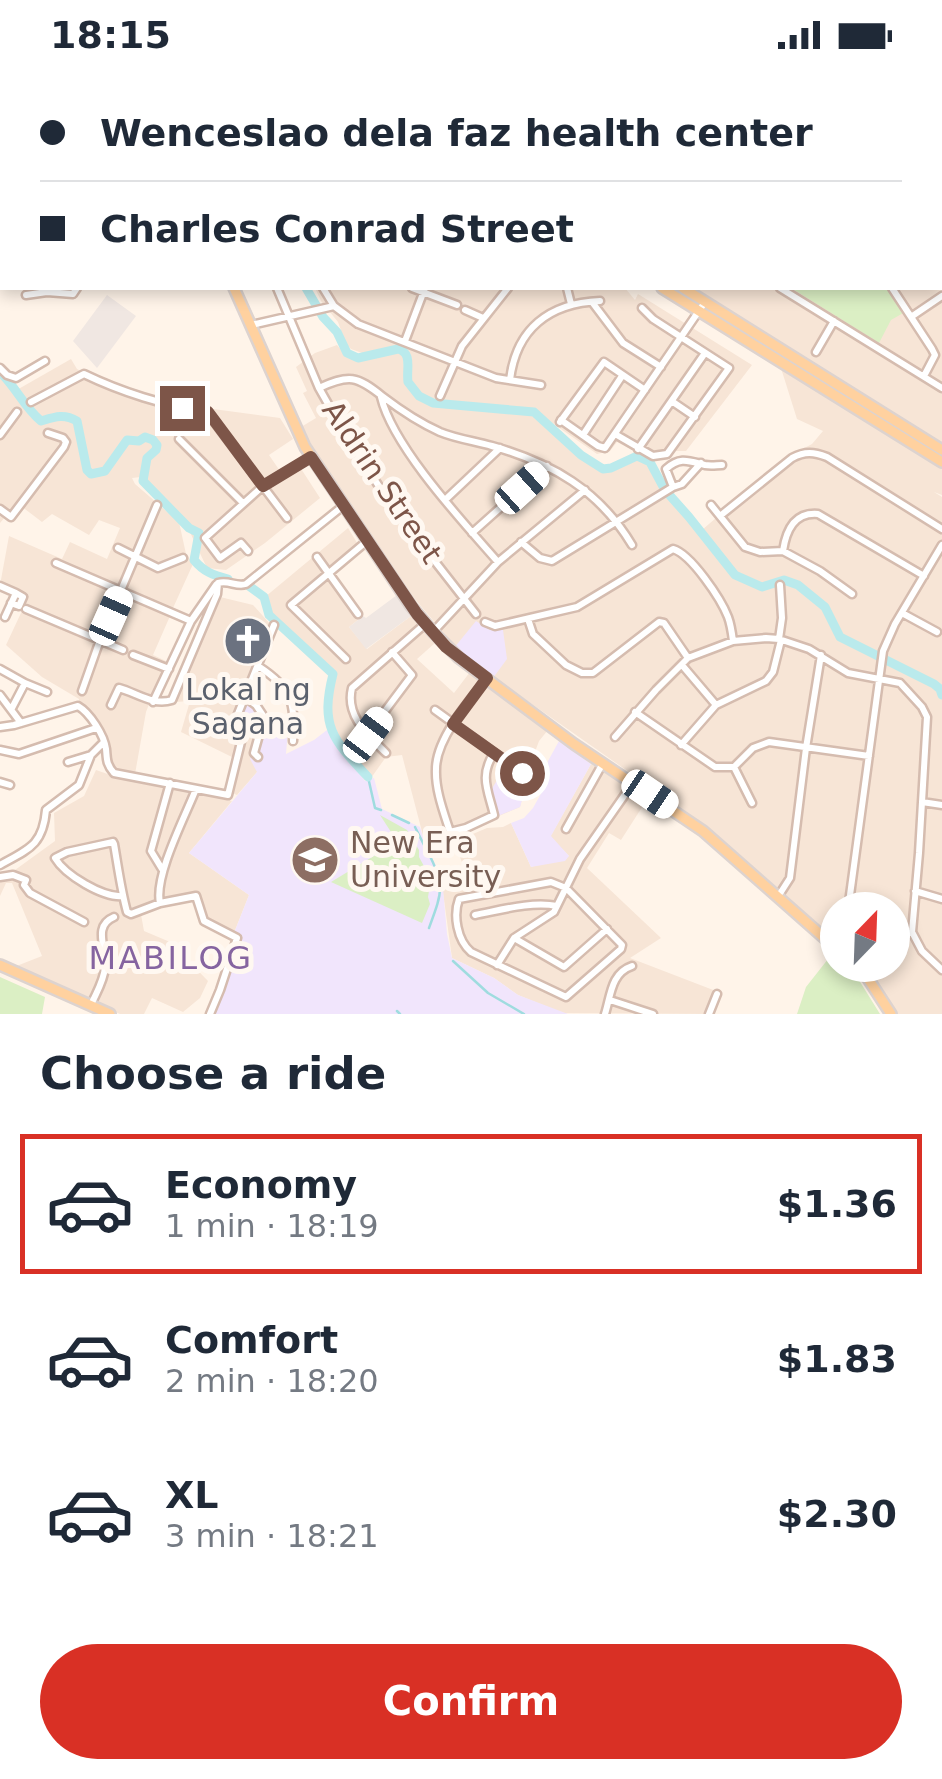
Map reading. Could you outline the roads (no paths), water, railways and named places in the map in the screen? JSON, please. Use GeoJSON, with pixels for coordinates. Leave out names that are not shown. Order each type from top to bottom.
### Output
{"type":"FeatureCollection","features":[{"type":"Feature","properties":{"kind":"main road"},"geometry":{"type":"LineString","coordinates":[[235,290],[311,457],[425,624],[446,647],[487,678],[703,832],[820,934]]}},
{"type":"Feature","properties":{"kind":"main road"},"geometry":{"type":"LineString","coordinates":[[666,290],[702,306],[889,423],[942,462]]}},
{"type":"Feature","properties":{"kind":"main road"},"geometry":{"type":"LineString","coordinates":[[685,290],[702,306]]}},
{"type":"Feature","properties":{"kind":"main road"},"geometry":{"type":"LineString","coordinates":[[889,423],[942,450]]}},
{"type":"Feature","properties":{"kind":"main road"},"geometry":{"type":"LineString","coordinates":[[0,965],[110,1014]]}},
{"type":"Feature","properties":{"kind":"main road"},"geometry":{"type":"LineString","coordinates":[[871,982],[891,1014]]}},
{"type":"Feature","properties":{"kind":"street"},"geometry":{"type":"LineString","coordinates":[[26,296],[46,292],[72,294],[76,290]]}},
{"type":"Feature","properties":{"kind":"street","name":"Aldrin Street"},"geometry":{"type":"LineString","coordinates":[[278,290],[319,388],[380,490],[476,614]]}},
{"type":"Feature","properties":{"kind":"street"},"geometry":{"type":"LineString","coordinates":[[325,290],[334,306],[358,324],[496,378],[540,385]]}},
{"type":"Feature","properties":{"kind":"street"},"geometry":{"type":"LineString","coordinates":[[404,341],[424,290],[483,318]]}},
{"type":"Feature","properties":{"kind":"street"},"geometry":{"type":"LineString","coordinates":[[440,396],[462,346],[506,290]]}},
{"type":"Feature","properties":{"kind":"street"},"geometry":{"type":"LineString","coordinates":[[567,290],[570,304]]}},
{"type":"Feature","properties":{"kind":"street"},"geometry":{"type":"LineString","coordinates":[[783,290],[942,388]]}},
{"type":"Feature","properties":{"kind":"street"},"geometry":{"type":"LineString","coordinates":[[893,290],[934,355],[924,376]]}},
{"type":"Feature","properties":{"kind":"street"},"geometry":{"type":"LineString","coordinates":[[911,317],[942,296]]}},
{"type":"Feature","properties":{"kind":"street"},"geometry":{"type":"LineString","coordinates":[[510,380],[515,355],[528,332],[547,315],[570,304],[596,301],[623,342],[661,367]]}},
{"type":"Feature","properties":{"kind":"street"},"geometry":{"type":"LineString","coordinates":[[251,325],[334,306]]}},
{"type":"Feature","properties":{"kind":"street"},"geometry":{"type":"LineString","coordinates":[[645,390],[604,362],[560,421],[605,448],[682,338],[702,306]]}},
{"type":"Feature","properties":{"kind":"street"},"geometry":{"type":"LineString","coordinates":[[615,434],[656,456],[668,454],[728,368],[652,320],[642,308]]}},
{"type":"Feature","properties":{"kind":"street"},"geometry":{"type":"LineString","coordinates":[[816,352],[834,321]]}},
{"type":"Feature","properties":{"kind":"street"},"geometry":{"type":"LineString","coordinates":[[638,449],[706,354]]}},
{"type":"Feature","properties":{"kind":"street"},"geometry":{"type":"LineString","coordinates":[[0,368],[7,376],[16,378],[46,361]]}},
{"type":"Feature","properties":{"kind":"street"},"geometry":{"type":"LineString","coordinates":[[31,402],[82,374],[182,408],[208,412],[288,518]]}},
{"type":"Feature","properties":{"kind":"street"},"geometry":{"type":"LineString","coordinates":[[583,435],[622,376]]}},
{"type":"Feature","properties":{"kind":"street"},"geometry":{"type":"LineString","coordinates":[[319,388],[335,380],[368,383],[441,433],[500,448],[547,466],[584,490],[618,521],[632,545]]}},
{"type":"Feature","properties":{"kind":"street"},"geometry":{"type":"LineString","coordinates":[[381,395],[392,426],[445,500],[498,562]]}},
{"type":"Feature","properties":{"kind":"street"},"geometry":{"type":"LineString","coordinates":[[673,402],[695,416]]}},
{"type":"Feature","properties":{"kind":"street"},"geometry":{"type":"LineString","coordinates":[[0,434],[17,412]]}},
{"type":"Feature","properties":{"kind":"street"},"geometry":{"type":"LineString","coordinates":[[0,509],[11,517],[64,447],[63,438],[48,433]]}},
{"type":"Feature","properties":{"kind":"street"},"geometry":{"type":"LineString","coordinates":[[180,439],[243,503]]}},
{"type":"Feature","properties":{"kind":"street"},"geometry":{"type":"LineString","coordinates":[[445,500],[500,448]]}},
{"type":"Feature","properties":{"kind":"street"},"geometry":{"type":"LineString","coordinates":[[720,516],[803,452],[838,463],[942,529]]}},
{"type":"Feature","properties":{"kind":"street"},"geometry":{"type":"LineString","coordinates":[[248,551],[240,544],[220,558],[205,538],[263,486],[311,457]]}},
{"type":"Feature","properties":{"kind":"street"},"geometry":{"type":"LineString","coordinates":[[668,491],[668,466],[681,460],[708,466],[722,464]]}},
{"type":"Feature","properties":{"kind":"street"},"geometry":{"type":"LineString","coordinates":[[521,542],[540,558],[552,561],[682,484],[701,463]]}},
{"type":"Feature","properties":{"kind":"street"},"geometry":{"type":"LineString","coordinates":[[472,532],[547,466]]}},
{"type":"Feature","properties":{"kind":"street"},"geometry":{"type":"LineString","coordinates":[[433,632],[498,562],[584,490]]}},
{"type":"Feature","properties":{"kind":"street"},"geometry":{"type":"LineString","coordinates":[[82,691],[157,505]]}},
{"type":"Feature","properties":{"kind":"street"},"geometry":{"type":"LineString","coordinates":[[711,505],[745,547],[760,552],[782,551],[852,594]]}},
{"type":"Feature","properties":{"kind":"street"},"geometry":{"type":"LineString","coordinates":[[153,702],[191,621],[218,583],[246,584],[343,506]]}},
{"type":"Feature","properties":{"kind":"street"},"geometry":{"type":"LineString","coordinates":[[782,551],[789,528],[798,517],[818,514],[924,576]]}},
{"type":"Feature","properties":{"kind":"street"},"geometry":{"type":"LineString","coordinates":[[346,659],[291,605],[367,541]]}},
{"type":"Feature","properties":{"kind":"street"},"geometry":{"type":"LineString","coordinates":[[850,892],[882,659],[902,613],[942,545]]}},
{"type":"Feature","properties":{"kind":"street"},"geometry":{"type":"LineString","coordinates":[[118,548],[158,568],[183,558]]}},
{"type":"Feature","properties":{"kind":"street"},"geometry":{"type":"LineString","coordinates":[[485,622],[495,626],[576,606],[673,549],[684,553],[700,572],[728,616],[734,641]]}},
{"type":"Feature","properties":{"kind":"street"},"geometry":{"type":"LineString","coordinates":[[317,557],[358,614]]}},
{"type":"Feature","properties":{"kind":"street"},"geometry":{"type":"LineString","coordinates":[[56,563],[191,621]]}},
{"type":"Feature","properties":{"kind":"street"},"geometry":{"type":"LineString","coordinates":[[111,705],[119,688],[153,702],[172,700],[218,594],[218,583]]}},
{"type":"Feature","properties":{"kind":"street"},"geometry":{"type":"LineString","coordinates":[[680,745],[716,704],[766,682],[773,672],[782,618],[780,585]]}},
{"type":"Feature","properties":{"kind":"street"},"geometry":{"type":"LineString","coordinates":[[0,586],[16,594],[5,617]]}},
{"type":"Feature","properties":{"kind":"street"},"geometry":{"type":"LineString","coordinates":[[26,609],[123,650]]}},
{"type":"Feature","properties":{"kind":"street"},"geometry":{"type":"LineString","coordinates":[[902,613],[936,632]]}},
{"type":"Feature","properties":{"kind":"street"},"geometry":{"type":"LineString","coordinates":[[528,619],[536,638],[582,673],[593,673],[658,622],[664,622],[685,662],[716,704]]}},
{"type":"Feature","properties":{"kind":"street"},"geometry":{"type":"LineString","coordinates":[[386,753],[356,718],[350,704],[352,688],[425,624]]}},
{"type":"Feature","properties":{"kind":"street"},"geometry":{"type":"LineString","coordinates":[[0,727],[78,706],[85,710],[106,745],[110,770],[228,795],[241,742],[235,721],[274,625]]}},
{"type":"Feature","properties":{"kind":"street"},"geometry":{"type":"LineString","coordinates":[[615,737],[685,662],[734,641],[780,640],[821,655],[848,673],[900,684],[927,717],[912,932],[922,951],[942,970]]}},
{"type":"Feature","properties":{"kind":"street"},"geometry":{"type":"LineString","coordinates":[[356,752],[412,675],[392,652]]}},
{"type":"Feature","properties":{"kind":"street"},"geometry":{"type":"LineString","coordinates":[[132,654],[169,669]]}},
{"type":"Feature","properties":{"kind":"street"},"geometry":{"type":"LineString","coordinates":[[781,892],[790,878],[821,655]]}},
{"type":"Feature","properties":{"kind":"street"},"geometry":{"type":"LineString","coordinates":[[258,666],[286,688],[293,704],[293,741]]}},
{"type":"Feature","properties":{"kind":"street"},"geometry":{"type":"LineString","coordinates":[[0,669],[46,692]]}},
{"type":"Feature","properties":{"kind":"street"},"geometry":{"type":"LineString","coordinates":[[487,678],[453,724],[436,765],[438,790],[450,832],[494,814],[485,774],[494,752]]}},
{"type":"Feature","properties":{"kind":"street"},"geometry":{"type":"LineString","coordinates":[[12,708],[25,683]]}},
{"type":"Feature","properties":{"kind":"street"},"geometry":{"type":"LineString","coordinates":[[0,695],[21,723]]}},
{"type":"Feature","properties":{"kind":"street"},"geometry":{"type":"LineString","coordinates":[[245,697],[264,716],[254,752],[258,758]]}},
{"type":"Feature","properties":{"kind":"street"},"geometry":{"type":"LineString","coordinates":[[435,710],[522,773]]}},
{"type":"Feature","properties":{"kind":"street"},"geometry":{"type":"LineString","coordinates":[[636,712],[715,767],[734,767],[752,748],[769,742],[869,756]]}},
{"type":"Feature","properties":{"kind":"street"},"geometry":{"type":"LineString","coordinates":[[0,750],[19,754],[96,728]]}},
{"type":"Feature","properties":{"kind":"street"},"geometry":{"type":"LineString","coordinates":[[68,762],[91,755],[103,744]]}},
{"type":"Feature","properties":{"kind":"street"},"geometry":{"type":"LineString","coordinates":[[0,865],[38,840],[46,810],[79,785],[91,755]]}},
{"type":"Feature","properties":{"kind":"street"},"geometry":{"type":"LineString","coordinates":[[566,829],[603,763]]}},
{"type":"Feature","properties":{"kind":"street"},"geometry":{"type":"LineString","coordinates":[[734,767],[752,803]]}},
{"type":"Feature","properties":{"kind":"street"},"geometry":{"type":"LineString","coordinates":[[0,782],[10,785]]}},
{"type":"Feature","properties":{"kind":"street"},"geometry":{"type":"LineString","coordinates":[[497,965],[514,938],[558,906],[580,859],[633,782]]}},
{"type":"Feature","properties":{"kind":"street"},"geometry":{"type":"LineString","coordinates":[[162,870],[152,851],[170,783]]}},
{"type":"Feature","properties":{"kind":"street"},"geometry":{"type":"LineString","coordinates":[[160,903],[162,870],[196,788]]}},
{"type":"Feature","properties":{"kind":"street"},"geometry":{"type":"LineString","coordinates":[[922,802],[942,805]]}},
{"type":"Feature","properties":{"kind":"street"},"geometry":{"type":"LineString","coordinates":[[123,896],[108,896],[72,875],[56,858],[113,842],[127,912],[196,896],[204,921],[237,938],[210,1014]]}},
{"type":"Feature","properties":{"kind":"street"},"geometry":{"type":"LineString","coordinates":[[0,878],[13,875],[26,880],[24,886],[30,892],[84,922]]}},
{"type":"Feature","properties":{"kind":"street"},"geometry":{"type":"LineString","coordinates":[[551,882],[566,888],[622,947],[566,998],[471,952],[463,944],[456,904],[461,898],[551,882]]}},
{"type":"Feature","properties":{"kind":"street"},"geometry":{"type":"LineString","coordinates":[[915,891],[942,899]]}},
{"type":"Feature","properties":{"kind":"street"},"geometry":{"type":"LineString","coordinates":[[475,915],[517,907],[558,906]]}},
{"type":"Feature","properties":{"kind":"street"},"geometry":{"type":"LineString","coordinates":[[91,1005],[106,965],[102,928],[105,921],[114,917]]}},
{"type":"Feature","properties":{"kind":"street"},"geometry":{"type":"LineString","coordinates":[[514,938],[564,968],[607,929]]}},
{"type":"Feature","properties":{"kind":"street"},"geometry":{"type":"LineString","coordinates":[[605,1014],[617,975],[632,966]]}},
{"type":"Feature","properties":{"kind":"street"},"geometry":{"type":"LineString","coordinates":[[710,1014],[717,994]]}},
{"type":"Feature","properties":{"kind":"street"},"geometry":{"type":"LineString","coordinates":[[610,1000],[653,1014]]}},
{"type":"Feature","properties":{"kind":"waterway"},"geometry":{"type":"LineString","coordinates":[[307,290],[347,353],[358,358],[403,351],[408,382],[419,396],[433,403],[534,412],[581,455],[603,469],[637,456],[650,462],[665,490],[735,575],[762,587],[784,580],[798,585],[825,607],[840,637],[934,684],[942,695]]}},
{"type":"Feature","properties":{"kind":"waterway"},"geometry":{"type":"LineString","coordinates":[[0,372],[41,421],[63,416],[77,421],[91,474],[105,471],[127,440],[153,440],[156,450],[147,458],[143,481],[189,528],[199,533],[194,560],[209,572],[228,579]]}},
{"type":"Feature","properties":{"kind":"waterway"},"geometry":{"type":"LineString","coordinates":[[249,586],[264,597],[269,615],[333,674],[328,707],[332,731],[368,777]]}},
{"type":"Feature","properties":{"kind":"waterway"},"geometry":{"type":"LineString","coordinates":[[368,777],[375,808],[381,810]]}},
{"type":"Feature","properties":{"kind":"waterway"},"geometry":{"type":"LineString","coordinates":[[392,815],[409,823]]}},
{"type":"Feature","properties":{"kind":"waterway"},"geometry":{"type":"LineString","coordinates":[[415,827],[425,847]]}},
{"type":"Feature","properties":{"kind":"waterway"},"geometry":{"type":"LineString","coordinates":[[427,850],[440,888],[429,928]]}},
{"type":"Feature","properties":{"kind":"waterway"},"geometry":{"type":"LineString","coordinates":[[453,961],[488,993],[524,1014]]}},
{"type":"Feature","properties":{"kind":"waterway"},"geometry":{"type":"LineString","coordinates":[[397,1011],[400,1014]]}},
{"type":"Feature","properties":{"kind":"place","name":"Lokal ng Sagana"},"geometry":{"type":"Point","coordinates":[248,641]}},
{"type":"Feature","properties":{"kind":"place","name":"New Era University"},"geometry":{"type":"Point","coordinates":[315,860]}},
{"type":"Feature","properties":{"kind":"district","name":"MABILOG"},"geometry":{"type":"Point","coordinates":[171,958]}}]}
